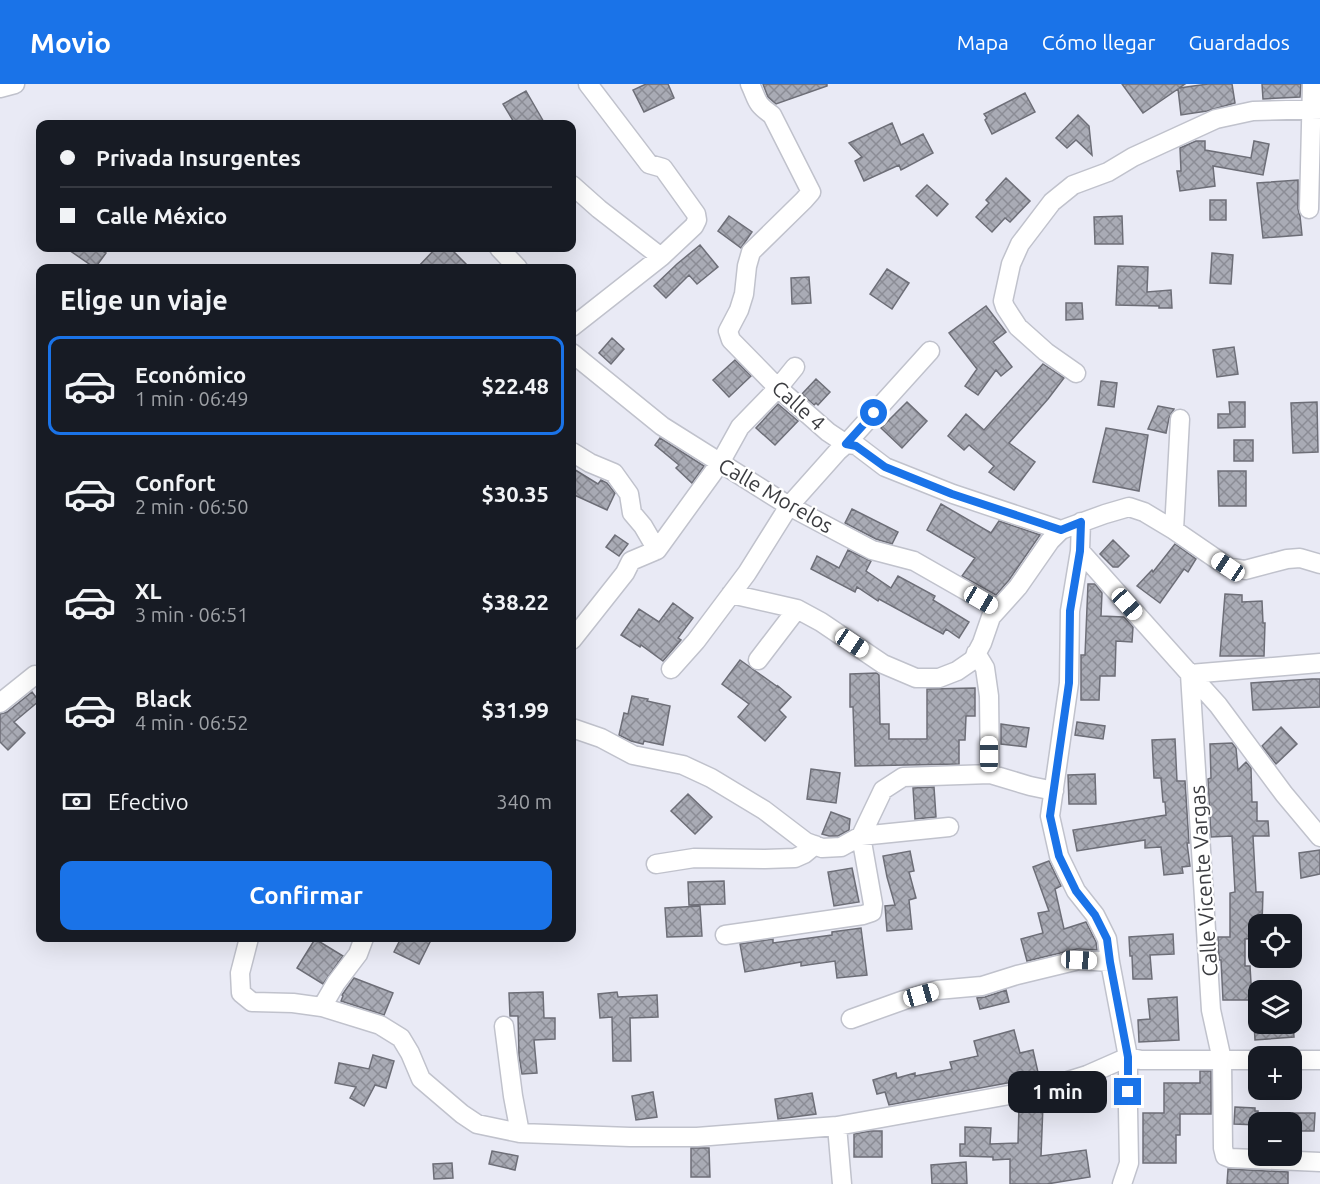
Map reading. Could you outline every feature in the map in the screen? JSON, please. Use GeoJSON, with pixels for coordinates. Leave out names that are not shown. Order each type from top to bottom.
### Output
{"type":"FeatureCollection","features":[{"type":"Feature","properties":{"kind":"street"},"geometry":{"type":"LineString","coordinates":[[0,88],[15,84]]}},
{"type":"Feature","properties":{"kind":"street"},"geometry":{"type":"LineString","coordinates":[[576,324],[661,257],[694,226],[697,220],[696,214],[663,168],[649,164],[588,84]]}},
{"type":"Feature","properties":{"kind":"street","name":"Calle 4"},"geometry":{"type":"LineString","coordinates":[[750,84],[756,102],[772,115],[811,192],[751,252],[744,294],[728,331],[731,340],[778,388],[828,432],[846,444],[856,446],[885,467],[952,494],[1061,530]]}},
{"type":"Feature","properties":{"kind":"street"},"geometry":{"type":"LineString","coordinates":[[1309,209],[1314,178],[1316,109],[1312,84]]}},
{"type":"Feature","properties":{"kind":"street"},"geometry":{"type":"LineString","coordinates":[[1076,373],[1046,352],[1018,327],[1003,301],[1011,264],[1020,244],[1052,202],[1073,185],[1108,172],[1133,157],[1216,119],[1253,111],[1316,109]]}},
{"type":"Feature","properties":{"kind":"street"},"geometry":{"type":"LineString","coordinates":[[576,189],[661,257]]}},
{"type":"Feature","properties":{"kind":"street"},"geometry":{"type":"LineString","coordinates":[[503,252],[514,264]]}},
{"type":"Feature","properties":{"kind":"street"},"geometry":{"type":"LineString","coordinates":[[671,669],[696,641],[747,573],[789,506],[930,351]]}},
{"type":"Feature","properties":{"kind":"street","name":"Calle Morelos"},"geometry":{"type":"LineString","coordinates":[[576,356],[662,426],[789,506],[872,550],[914,561],[998,609]]}},
{"type":"Feature","properties":{"kind":"street"},"geometry":{"type":"LineString","coordinates":[[576,635],[625,573],[631,561],[657,550],[720,463],[740,428],[795,367]]}},
{"type":"Feature","properties":{"kind":"street"},"geometry":{"type":"LineString","coordinates":[[1174,530],[1180,418]]}},
{"type":"Feature","properties":{"kind":"street"},"geometry":{"type":"LineString","coordinates":[[576,454],[614,473],[629,494],[632,513],[643,526],[657,550]]}},
{"type":"Feature","properties":{"kind":"street"},"geometry":{"type":"LineString","coordinates":[[731,594],[797,609],[821,622],[883,664],[916,678],[939,678],[957,671],[973,660],[991,617],[1018,587],[1061,530],[1129,507],[1144,512],[1174,530],[1228,567],[1245,570],[1300,558],[1320,564]]}},
{"type":"Feature","properties":{"kind":"street"},"geometry":{"type":"LineString","coordinates":[[1081,522],[1080,551],[1070,611],[1069,683],[1050,816],[1059,856],[1076,891],[1095,915],[1107,939],[1128,1057],[1129,1163],[1122,1184]]}},
{"type":"Feature","properties":{"kind":"street"},"geometry":{"type":"LineString","coordinates":[[1080,551],[1218,705],[1284,794],[1320,837]]}},
{"type":"Feature","properties":{"kind":"street"},"geometry":{"type":"LineString","coordinates":[[758,660],[797,609]]}},
{"type":"Feature","properties":{"kind":"street"},"geometry":{"type":"LineString","coordinates":[[976,653],[985,668],[989,696],[990,774]]}},
{"type":"Feature","properties":{"kind":"street"},"geometry":{"type":"LineString","coordinates":[[1190,674],[1320,663]]}},
{"type":"Feature","properties":{"kind":"street","name":"Calle Vicente Vargas"},"geometry":{"type":"LineString","coordinates":[[1190,674],[1211,1010],[1222,1060],[1223,1149],[1225,1156],[1230,1158],[1320,1162]]}},
{"type":"Feature","properties":{"kind":"street"},"geometry":{"type":"LineString","coordinates":[[0,703],[36,675]]}},
{"type":"Feature","properties":{"kind":"street"},"geometry":{"type":"LineString","coordinates":[[576,729],[601,738],[633,755],[683,765],[711,778],[764,810],[806,842],[822,848],[841,847],[861,836],[949,827]]}},
{"type":"Feature","properties":{"kind":"street"},"geometry":{"type":"LineString","coordinates":[[725,935],[872,912],[873,904],[861,836],[884,790],[903,777],[990,774],[1054,791]]}},
{"type":"Feature","properties":{"kind":"street"},"geometry":{"type":"LineString","coordinates":[[656,864],[694,858],[795,858],[815,845]]}},
{"type":"Feature","properties":{"kind":"street"},"geometry":{"type":"LineString","coordinates":[[248,942],[240,973],[241,993],[252,1002],[293,1003],[322,1007],[380,1025],[401,1038],[421,1079],[462,1114],[477,1125],[520,1133],[697,1137],[837,1126],[1042,1089],[1087,1075],[1128,1057],[1141,1060],[1248,1060]]}},
{"type":"Feature","properties":{"kind":"street"},"geometry":{"type":"LineString","coordinates":[[322,1007],[336,983],[358,954],[362,942]]}},
{"type":"Feature","properties":{"kind":"street"},"geometry":{"type":"LineString","coordinates":[[851,1020],[937,990],[982,986],[1079,960],[1110,962]]}},
{"type":"Feature","properties":{"kind":"street"},"geometry":{"type":"LineString","coordinates":[[504,1026],[520,1133]]}},
{"type":"Feature","properties":{"kind":"street"},"geometry":{"type":"LineString","coordinates":[[1302,1060],[1320,1060]]}},
{"type":"Feature","properties":{"kind":"street"},"geometry":{"type":"LineString","coordinates":[[837,1126],[842,1184]]}},
{"type":"Feature","properties":{"kind":"building"},"geometry":{"type":"Polygon","coordinates":[[[646,84],[668,84],[674,98],[644,112],[633,90],[646,84]]]}},
{"type":"Feature","properties":{"kind":"building"},"geometry":{"type":"Polygon","coordinates":[[[763,84],[827,84],[827,86],[776,104],[768,97],[763,84]]]}},
{"type":"Feature","properties":{"kind":"building"},"geometry":{"type":"Polygon","coordinates":[[[1122,84],[1185,84],[1179,88],[1208,84],[1232,84],[1235,103],[1181,115],[1178,89],[1143,113],[1122,84]]]}},
{"type":"Feature","properties":{"kind":"building"},"geometry":{"type":"Polygon","coordinates":[[[1262,84],[1301,84],[1300,97],[1263,99],[1262,84]]]}},
{"type":"Feature","properties":{"kind":"building"},"geometry":{"type":"Polygon","coordinates":[[[526,91],[543,120],[513,120],[503,104],[526,91]]]}},
{"type":"Feature","properties":{"kind":"building"},"geometry":{"type":"Polygon","coordinates":[[[1025,93],[1035,112],[992,134],[984,114],[1025,93]]]}},
{"type":"Feature","properties":{"kind":"building"},"geometry":{"type":"Polygon","coordinates":[[[1078,115],[1089,126],[1092,155],[1076,140],[1067,148],[1056,138],[1078,115]]]}},
{"type":"Feature","properties":{"kind":"building"},"geometry":{"type":"Polygon","coordinates":[[[892,123],[901,145],[923,134],[933,153],[901,170],[899,165],[864,181],[855,161],[862,157],[849,143],[892,123]]]}},
{"type":"Feature","properties":{"kind":"building"},"geometry":{"type":"Polygon","coordinates":[[[1196,141],[1205,141],[1205,150],[1251,158],[1254,141],[1269,144],[1263,175],[1213,166],[1215,186],[1180,191],[1177,171],[1181,171],[1180,148],[1196,141]]]}},
{"type":"Feature","properties":{"kind":"building"},"geometry":{"type":"Polygon","coordinates":[[[1006,178],[1030,201],[1010,222],[1005,218],[992,232],[976,217],[989,203],[986,200],[1006,178]]]}},
{"type":"Feature","properties":{"kind":"building"},"geometry":{"type":"Polygon","coordinates":[[[1298,180],[1298,209],[1302,235],[1263,238],[1257,183],[1298,180]]]}},
{"type":"Feature","properties":{"kind":"building"},"geometry":{"type":"Polygon","coordinates":[[[927,185],[948,204],[937,216],[916,196],[927,185]]]}},
{"type":"Feature","properties":{"kind":"building"},"geometry":{"type":"Polygon","coordinates":[[[1210,200],[1226,200],[1226,220],[1210,220],[1210,200]]]}},
{"type":"Feature","properties":{"kind":"building"},"geometry":{"type":"Polygon","coordinates":[[[729,216],[752,232],[741,248],[718,231],[729,216]]]}},
{"type":"Feature","properties":{"kind":"building"},"geometry":{"type":"Polygon","coordinates":[[[1122,216],[1123,244],[1095,244],[1094,217],[1122,216]]]}},
{"type":"Feature","properties":{"kind":"building"},"geometry":{"type":"Polygon","coordinates":[[[700,245],[718,267],[697,284],[689,275],[666,298],[654,286],[700,245]]]}},
{"type":"Feature","properties":{"kind":"building"},"geometry":{"type":"Polygon","coordinates":[[[72,252],[106,253],[98,264],[89,264],[72,252]]]}},
{"type":"Feature","properties":{"kind":"building"},"geometry":{"type":"Polygon","coordinates":[[[432,252],[454,252],[466,264],[421,264],[432,252]]]}},
{"type":"Feature","properties":{"kind":"building"},"geometry":{"type":"Polygon","coordinates":[[[1212,253],[1233,255],[1231,284],[1210,283],[1212,253]]]}},
{"type":"Feature","properties":{"kind":"building"},"geometry":{"type":"Polygon","coordinates":[[[1118,266],[1148,267],[1147,292],[1171,290],[1172,308],[1116,305],[1118,266]]]}},
{"type":"Feature","properties":{"kind":"building"},"geometry":{"type":"Polygon","coordinates":[[[887,269],[909,283],[892,309],[870,294],[887,269]]]}},
{"type":"Feature","properties":{"kind":"building"},"geometry":{"type":"Polygon","coordinates":[[[809,277],[811,303],[792,304],[791,278],[809,277]]]}},
{"type":"Feature","properties":{"kind":"building"},"geometry":{"type":"Polygon","coordinates":[[[1066,303],[1082,303],[1083,319],[1066,320],[1066,303]]]}},
{"type":"Feature","properties":{"kind":"building"},"geometry":{"type":"Polygon","coordinates":[[[986,306],[1006,332],[993,342],[1012,367],[1001,376],[996,370],[978,395],[965,386],[977,369],[949,333],[986,306]]]}},
{"type":"Feature","properties":{"kind":"building"},"geometry":{"type":"Polygon","coordinates":[[[612,338],[624,349],[611,364],[599,353],[612,338]]]}},
{"type":"Feature","properties":{"kind":"building"},"geometry":{"type":"Polygon","coordinates":[[[1234,347],[1238,374],[1217,377],[1213,350],[1234,347]]]}},
{"type":"Feature","properties":{"kind":"building"},"geometry":{"type":"Polygon","coordinates":[[[735,360],[751,376],[729,397],[713,380],[735,360]]]}},
{"type":"Feature","properties":{"kind":"building"},"geometry":{"type":"Polygon","coordinates":[[[1043,364],[1064,378],[1009,443],[1035,462],[1014,490],[989,472],[994,466],[969,445],[964,450],[948,436],[966,414],[984,430],[1043,364]]]}},
{"type":"Feature","properties":{"kind":"building"},"geometry":{"type":"Polygon","coordinates":[[[816,379],[830,392],[818,405],[816,403],[814,405],[802,394],[816,379]]]}},
{"type":"Feature","properties":{"kind":"building"},"geometry":{"type":"Polygon","coordinates":[[[1101,381],[1117,383],[1114,407],[1098,405],[1101,381]]]}},
{"type":"Feature","properties":{"kind":"building"},"geometry":{"type":"Polygon","coordinates":[[[907,402],[927,421],[902,448],[881,428],[907,402]]]}},
{"type":"Feature","properties":{"kind":"building"},"geometry":{"type":"Polygon","coordinates":[[[1229,402],[1245,402],[1245,427],[1218,428],[1218,414],[1230,414],[1229,402]]]}},
{"type":"Feature","properties":{"kind":"building"},"geometry":{"type":"Polygon","coordinates":[[[1317,402],[1318,452],[1293,453],[1291,403],[1317,402]]]}},
{"type":"Feature","properties":{"kind":"building"},"geometry":{"type":"Polygon","coordinates":[[[778,404],[798,421],[775,445],[756,428],[778,404]]]}},
{"type":"Feature","properties":{"kind":"building"},"geometry":{"type":"Polygon","coordinates":[[[1158,406],[1174,409],[1169,418],[1166,433],[1148,429],[1158,406]]]}},
{"type":"Feature","properties":{"kind":"building"},"geometry":{"type":"Polygon","coordinates":[[[1106,428],[1148,435],[1139,491],[1093,482],[1106,428]]]}},
{"type":"Feature","properties":{"kind":"building"},"geometry":{"type":"Polygon","coordinates":[[[660,438],[704,466],[692,483],[676,468],[679,465],[655,445],[660,438]]]}},
{"type":"Feature","properties":{"kind":"building"},"geometry":{"type":"Polygon","coordinates":[[[1234,440],[1253,440],[1253,461],[1234,461],[1234,440]]]}},
{"type":"Feature","properties":{"kind":"building"},"geometry":{"type":"Polygon","coordinates":[[[576,470],[598,484],[601,480],[607,483],[615,493],[607,510],[576,496],[576,470]]]}},
{"type":"Feature","properties":{"kind":"building"},"geometry":{"type":"Polygon","coordinates":[[[1218,471],[1246,471],[1246,506],[1219,506],[1218,471]]]}},
{"type":"Feature","properties":{"kind":"building"},"geometry":{"type":"Polygon","coordinates":[[[941,504],[991,533],[999,521],[1040,535],[996,595],[962,576],[975,558],[927,530],[941,504]]]}},
{"type":"Feature","properties":{"kind":"building"},"geometry":{"type":"Polygon","coordinates":[[[852,509],[898,532],[892,544],[876,539],[845,523],[852,509]]]}},
{"type":"Feature","properties":{"kind":"building"},"geometry":{"type":"Polygon","coordinates":[[[615,535],[628,544],[619,556],[606,547],[615,535]]]}},
{"type":"Feature","properties":{"kind":"building"},"geometry":{"type":"Polygon","coordinates":[[[1113,540],[1129,556],[1118,567],[1113,567],[1100,554],[1113,540]]]}},
{"type":"Feature","properties":{"kind":"building"},"geometry":{"type":"Polygon","coordinates":[[[1175,544],[1196,559],[1188,572],[1184,569],[1160,603],[1137,586],[1152,570],[1153,572],[1175,544]]]}},
{"type":"Feature","properties":{"kind":"building"},"geometry":{"type":"Polygon","coordinates":[[[848,550],[871,561],[866,571],[891,588],[898,576],[935,596],[933,600],[969,622],[959,638],[946,629],[943,634],[879,599],[878,601],[857,587],[855,592],[811,569],[817,556],[839,568],[848,550]]]}},
{"type":"Feature","properties":{"kind":"building"},"geometry":{"type":"Polygon","coordinates":[[[1088,584],[1095,584],[1102,593],[1101,616],[1124,617],[1133,627],[1132,642],[1116,641],[1115,676],[1100,676],[1099,700],[1081,700],[1081,655],[1085,655],[1088,584]]]}},
{"type":"Feature","properties":{"kind":"building"},"geometry":{"type":"Polygon","coordinates":[[[1225,594],[1242,595],[1242,602],[1262,601],[1263,623],[1265,623],[1264,656],[1220,656],[1225,594]]]}},
{"type":"Feature","properties":{"kind":"building"},"geometry":{"type":"Polygon","coordinates":[[[673,603],[693,618],[678,638],[681,640],[663,661],[641,645],[640,647],[621,635],[639,609],[659,622],[673,603]]]}},
{"type":"Feature","properties":{"kind":"building"},"geometry":{"type":"Polygon","coordinates":[[[740,660],[791,697],[779,710],[786,717],[765,741],[738,717],[749,704],[722,684],[740,660]]]}},
{"type":"Feature","properties":{"kind":"building"},"geometry":{"type":"Polygon","coordinates":[[[877,673],[879,675],[880,724],[889,724],[889,739],[927,739],[927,689],[975,688],[975,716],[966,716],[965,740],[959,740],[959,764],[855,766],[850,674],[877,673]]]}},
{"type":"Feature","properties":{"kind":"building"},"geometry":{"type":"Polygon","coordinates":[[[1320,679],[1320,707],[1253,710],[1251,683],[1320,679]]]}},
{"type":"Feature","properties":{"kind":"building"},"geometry":{"type":"Polygon","coordinates":[[[32,692],[36,697],[36,704],[14,722],[25,733],[8,750],[0,742],[0,714],[7,712],[32,692]]]}},
{"type":"Feature","properties":{"kind":"building"},"geometry":{"type":"Polygon","coordinates":[[[632,696],[670,706],[663,745],[644,741],[643,744],[619,735],[624,713],[628,714],[632,696]]]}},
{"type":"Feature","properties":{"kind":"building"},"geometry":{"type":"Polygon","coordinates":[[[1077,722],[1105,726],[1103,739],[1075,735],[1077,722]]]}},
{"type":"Feature","properties":{"kind":"building"},"geometry":{"type":"Polygon","coordinates":[[[1001,724],[1029,728],[1026,747],[1001,744],[1001,724]]]}},
{"type":"Feature","properties":{"kind":"building"},"geometry":{"type":"Polygon","coordinates":[[[1281,727],[1297,744],[1276,764],[1262,746],[1281,727]]]}},
{"type":"Feature","properties":{"kind":"building"},"geometry":{"type":"Polygon","coordinates":[[[1175,739],[1177,781],[1185,781],[1190,866],[1182,867],[1183,873],[1164,875],[1161,847],[1145,848],[1145,840],[1077,851],[1073,830],[1166,815],[1161,778],[1154,778],[1152,740],[1175,739]]]}},
{"type":"Feature","properties":{"kind":"building"},"geometry":{"type":"Polygon","coordinates":[[[1232,743],[1236,748],[1238,770],[1246,762],[1251,768],[1252,802],[1257,802],[1257,821],[1268,821],[1269,836],[1253,836],[1256,892],[1263,892],[1262,914],[1248,914],[1245,966],[1250,968],[1248,1000],[1223,1000],[1218,937],[1230,937],[1230,893],[1235,892],[1232,836],[1211,837],[1208,779],[1211,778],[1210,744],[1232,743]]]}},
{"type":"Feature","properties":{"kind":"building"},"geometry":{"type":"Polygon","coordinates":[[[811,769],[840,773],[836,803],[807,799],[811,769]]]}},
{"type":"Feature","properties":{"kind":"building"},"geometry":{"type":"Polygon","coordinates":[[[1095,774],[1096,804],[1069,804],[1068,775],[1095,774]]]}},
{"type":"Feature","properties":{"kind":"building"},"geometry":{"type":"Polygon","coordinates":[[[934,787],[936,817],[915,819],[913,788],[934,787]]]}},
{"type":"Feature","properties":{"kind":"building"},"geometry":{"type":"Polygon","coordinates":[[[688,794],[712,817],[695,834],[671,811],[688,794]]]}},
{"type":"Feature","properties":{"kind":"building"},"geometry":{"type":"Polygon","coordinates":[[[831,812],[850,819],[849,830],[838,836],[822,834],[831,812]]]}},
{"type":"Feature","properties":{"kind":"building"},"geometry":{"type":"Polygon","coordinates":[[[1320,850],[1320,874],[1301,878],[1299,853],[1320,850]]]}},
{"type":"Feature","properties":{"kind":"building"},"geometry":{"type":"Polygon","coordinates":[[[910,851],[914,871],[909,872],[916,898],[909,900],[912,929],[887,931],[885,906],[895,905],[883,856],[910,851]]]}},
{"type":"Feature","properties":{"kind":"building"},"geometry":{"type":"Polygon","coordinates":[[[1049,861],[1061,886],[1055,889],[1064,929],[1086,922],[1096,942],[1097,950],[1077,949],[1027,961],[1021,939],[1043,933],[1038,913],[1049,911],[1033,867],[1049,861]]]}},
{"type":"Feature","properties":{"kind":"building"},"geometry":{"type":"Polygon","coordinates":[[[852,868],[859,902],[834,906],[828,872],[852,868]]]}},
{"type":"Feature","properties":{"kind":"building"},"geometry":{"type":"Polygon","coordinates":[[[724,881],[725,904],[689,905],[688,882],[724,881]]]}},
{"type":"Feature","properties":{"kind":"building"},"geometry":{"type":"Polygon","coordinates":[[[700,906],[702,936],[667,937],[665,908],[700,906]]]}},
{"type":"Feature","properties":{"kind":"building"},"geometry":{"type":"Polygon","coordinates":[[[861,928],[867,975],[837,978],[835,961],[801,966],[801,962],[745,972],[740,944],[773,939],[773,943],[832,935],[832,932],[861,928]]]}},
{"type":"Feature","properties":{"kind":"building"},"geometry":{"type":"Polygon","coordinates":[[[1173,934],[1174,954],[1150,955],[1152,979],[1133,979],[1129,937],[1173,934]]]}},
{"type":"Feature","properties":{"kind":"building"},"geometry":{"type":"Polygon","coordinates":[[[313,942],[320,942],[343,956],[323,984],[297,968],[313,942]]]}},
{"type":"Feature","properties":{"kind":"building"},"geometry":{"type":"Polygon","coordinates":[[[399,942],[430,942],[419,964],[394,952],[399,942]]]}},
{"type":"Feature","properties":{"kind":"building"},"geometry":{"type":"Polygon","coordinates":[[[354,978],[393,993],[384,1015],[341,1001],[342,995],[354,978]]]}},
{"type":"Feature","properties":{"kind":"building"},"geometry":{"type":"Polygon","coordinates":[[[1006,990],[1009,1002],[980,1009],[977,998],[1006,990]]]}},
{"type":"Feature","properties":{"kind":"building"},"geometry":{"type":"Polygon","coordinates":[[[543,992],[544,1018],[555,1018],[555,1039],[534,1040],[537,1073],[522,1074],[518,1016],[510,1016],[509,993],[543,992]]]}},
{"type":"Feature","properties":{"kind":"building"},"geometry":{"type":"Polygon","coordinates":[[[617,992],[618,997],[657,995],[658,1017],[630,1018],[631,1061],[613,1061],[612,1017],[600,1018],[598,994],[617,992]]]}},
{"type":"Feature","properties":{"kind":"building"},"geometry":{"type":"Polygon","coordinates":[[[1177,997],[1179,1040],[1139,1042],[1138,1020],[1150,1019],[1148,999],[1177,997]]]}},
{"type":"Feature","properties":{"kind":"building"},"geometry":{"type":"Polygon","coordinates":[[[1014,1030],[1020,1053],[1033,1050],[1039,1077],[889,1105],[885,1092],[877,1094],[873,1080],[896,1073],[897,1078],[915,1073],[915,1076],[952,1069],[950,1062],[978,1056],[974,1041],[1014,1030]]]}},
{"type":"Feature","properties":{"kind":"building"},"geometry":{"type":"Polygon","coordinates":[[[1255,1034],[1294,1034],[1294,1037],[1255,1040],[1255,1034]]]}},
{"type":"Feature","properties":{"kind":"building"},"geometry":{"type":"Polygon","coordinates":[[[373,1055],[394,1061],[386,1088],[375,1085],[364,1106],[350,1098],[356,1087],[335,1083],[339,1063],[369,1069],[373,1055]]]}},
{"type":"Feature","properties":{"kind":"building"},"geometry":{"type":"Polygon","coordinates":[[[1200,1071],[1211,1071],[1211,1114],[1180,1114],[1180,1135],[1176,1135],[1176,1163],[1143,1163],[1143,1113],[1164,1113],[1164,1083],[1200,1083],[1200,1071]]]}},
{"type":"Feature","properties":{"kind":"building"},"geometry":{"type":"Polygon","coordinates":[[[653,1092],[657,1117],[636,1120],[632,1096],[653,1092]]]}},
{"type":"Feature","properties":{"kind":"building"},"geometry":{"type":"Polygon","coordinates":[[[812,1093],[816,1114],[778,1119],[775,1099],[812,1093]]]}},
{"type":"Feature","properties":{"kind":"building"},"geometry":{"type":"Polygon","coordinates":[[[1019,1105],[1043,1105],[1041,1156],[1086,1150],[1090,1177],[1047,1184],[1010,1184],[1010,1159],[993,1160],[993,1157],[960,1156],[960,1144],[965,1144],[965,1127],[991,1128],[990,1144],[1018,1143],[1019,1105]]]}},
{"type":"Feature","properties":{"kind":"building"},"geometry":{"type":"Polygon","coordinates":[[[1235,1107],[1255,1108],[1255,1111],[1258,1111],[1248,1112],[1248,1125],[1234,1124],[1235,1107]]]}},
{"type":"Feature","properties":{"kind":"building"},"geometry":{"type":"Polygon","coordinates":[[[1302,1113],[1315,1113],[1314,1131],[1302,1131],[1302,1113]]]}},
{"type":"Feature","properties":{"kind":"building"},"geometry":{"type":"Polygon","coordinates":[[[882,1131],[882,1157],[854,1157],[854,1134],[882,1131]]]}},
{"type":"Feature","properties":{"kind":"building"},"geometry":{"type":"Polygon","coordinates":[[[691,1148],[709,1148],[710,1177],[691,1177],[691,1148]]]}},
{"type":"Feature","properties":{"kind":"building"},"geometry":{"type":"Polygon","coordinates":[[[492,1151],[518,1156],[515,1170],[489,1164],[492,1151]]]}},
{"type":"Feature","properties":{"kind":"building"},"geometry":{"type":"Polygon","coordinates":[[[966,1162],[967,1184],[932,1184],[931,1165],[966,1162]]]}},
{"type":"Feature","properties":{"kind":"building"},"geometry":{"type":"Polygon","coordinates":[[[452,1163],[453,1178],[434,1179],[433,1164],[452,1163]]]}},
{"type":"Feature","properties":{"kind":"building"},"geometry":{"type":"Polygon","coordinates":[[[1228,1169],[1288,1172],[1288,1184],[1227,1184],[1228,1169]]]}},
{"type":"Feature","properties":{"kind":"route"},"geometry":{"type":"LineString","coordinates":[[874,413],[846,444],[856,446],[885,467],[952,494],[1061,530],[1081,522],[1080,551],[1070,611],[1069,683],[1050,816],[1059,856],[1076,891],[1095,915],[1107,939],[1128,1057],[1128,1092]]}}]}
